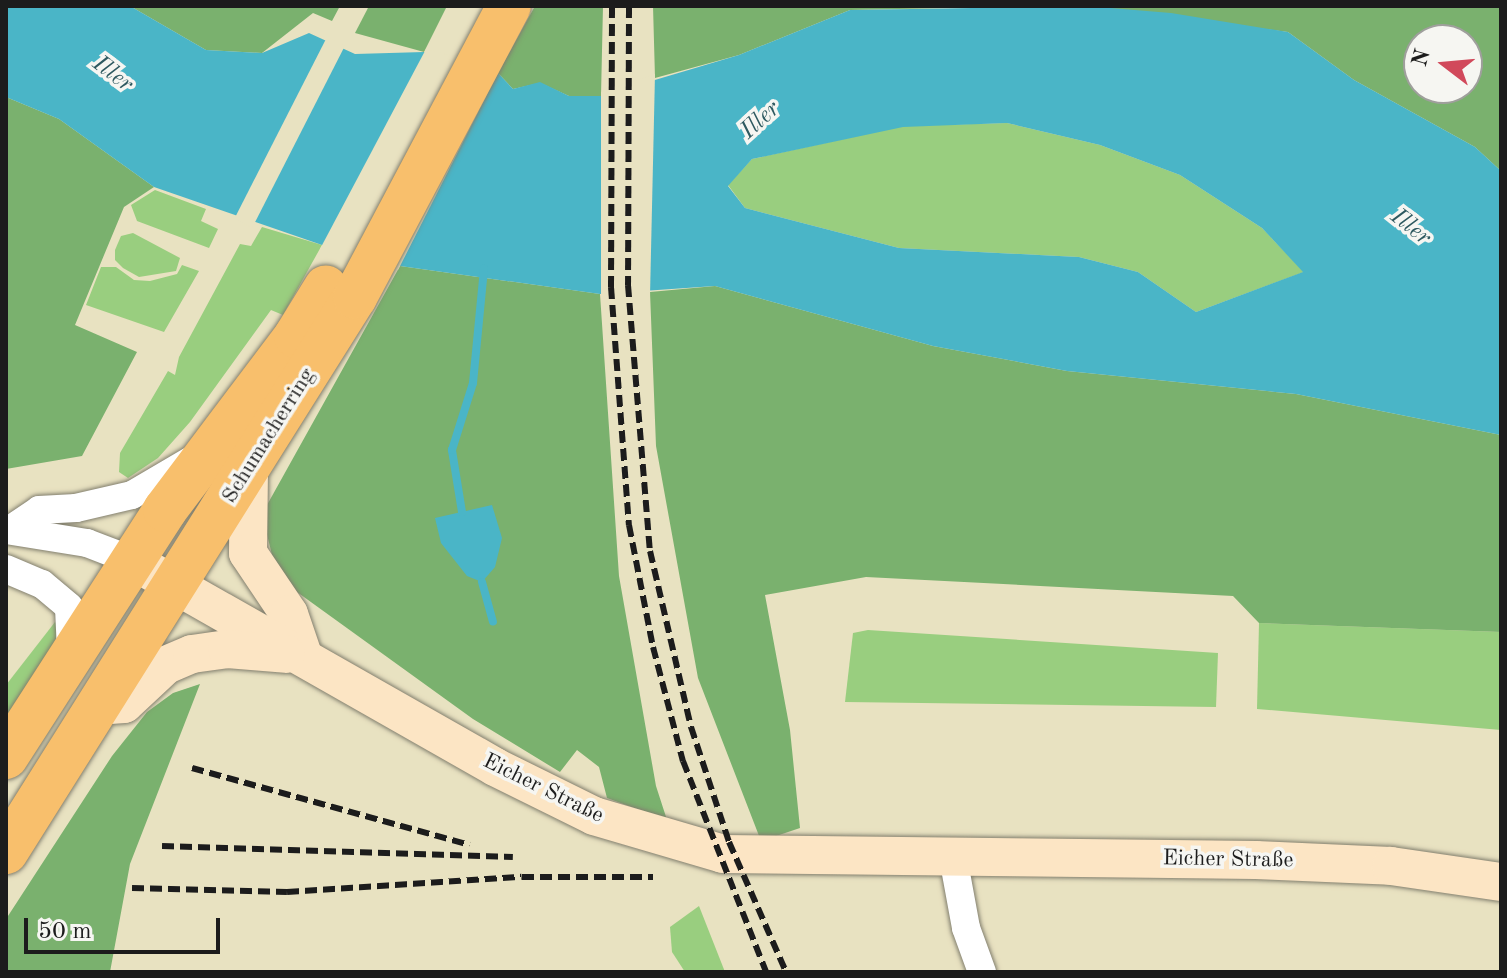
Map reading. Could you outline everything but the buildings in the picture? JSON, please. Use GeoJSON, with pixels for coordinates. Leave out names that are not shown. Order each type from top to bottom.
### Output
{"type":"FeatureCollection","features":[{"type":"Feature","properties":{"kind":"main road","name":"Schumacherring"},"geometry":{"type":"LineString","coordinates":[[6,852],[96,706],[249,470],[256,421],[296,336],[339,266],[474,6]]}},
{"type":"Feature","properties":{"kind":"main road","name":"Schumacherring"},"geometry":{"type":"LineString","coordinates":[[6,757],[131,560],[209,449],[256,421],[355,297],[509,6]]}},
{"type":"Feature","properties":{"kind":"street"},"geometry":{"type":"LineString","coordinates":[[9,529],[39,510],[76,508],[132,495],[209,449]]}},
{"type":"Feature","properties":{"kind":"street"},"geometry":{"type":"LineString","coordinates":[[96,706],[124,704],[166,665],[192,654],[262,650],[304,658],[289,614],[248,553],[249,470]]}},
{"type":"Feature","properties":{"kind":"street"},"geometry":{"type":"LineString","coordinates":[[9,529],[87,543],[131,560]]}},
{"type":"Feature","properties":{"kind":"street","name":"Eicher Straße"},"geometry":{"type":"LineString","coordinates":[[131,560],[495,767],[625,828],[723,854],[1391,866],[1501,882]]}},
{"type":"Feature","properties":{"kind":"street"},"geometry":{"type":"LineString","coordinates":[[6,569],[42,584],[69,607],[71,653]]}},
{"type":"Feature","properties":{"kind":"street"},"geometry":{"type":"LineString","coordinates":[[953,857],[966,928],[982,972]]}},
{"type":"Feature","properties":{"kind":"green space"},"geometry":{"type":"Polygon","coordinates":[[[130,6],[340,6],[332,21],[313,13],[262,53],[206,50],[130,6]]]}},
{"type":"Feature","properties":{"kind":"green space"},"geometry":{"type":"Polygon","coordinates":[[[369,6],[447,6],[424,52],[355,33],[369,6]]]}},
{"type":"Feature","properties":{"kind":"green space"},"geometry":{"type":"Polygon","coordinates":[[[535,6],[603,6],[601,96],[569,96],[540,83],[513,89],[498,73],[535,6]]]}},
{"type":"Feature","properties":{"kind":"green space"},"geometry":{"type":"Polygon","coordinates":[[[653,6],[1042,6],[850,10],[739,55],[655,78],[653,6]]]}},
{"type":"Feature","properties":{"kind":"green space"},"geometry":{"type":"Polygon","coordinates":[[[1086,6],[1501,6],[1501,171],[1475,147],[1354,80],[1288,32],[1086,6]]]}},
{"type":"Feature","properties":{"kind":"green space"},"geometry":{"type":"Polygon","coordinates":[[[6,97],[59,119],[154,187],[124,207],[75,325],[137,352],[82,456],[6,469],[6,97]]]}},
{"type":"Feature","properties":{"kind":"green space"},"geometry":{"type":"Polygon","coordinates":[[[1007,123],[1100,145],[1180,175],[1262,228],[1304,272],[1196,312],[1138,272],[1079,257],[899,248],[745,208],[728,185],[752,159],[903,126],[1007,123]]]}},
{"type":"Feature","properties":{"kind":"green space"},"geometry":{"type":"Polygon","coordinates":[[[155,190],[206,209],[201,221],[218,229],[209,248],[137,221],[131,205],[155,190]]]}},
{"type":"Feature","properties":{"kind":"green space"},"geometry":{"type":"Polygon","coordinates":[[[262,227],[322,245],[283,315],[271,310],[190,422],[158,458],[128,478],[119,472],[120,453],[168,371],[175,375],[179,357],[240,244],[251,246],[262,227]]]}},
{"type":"Feature","properties":{"kind":"green space"},"geometry":{"type":"Polygon","coordinates":[[[133,233],[180,258],[176,271],[139,277],[123,268],[115,260],[115,250],[121,236],[133,233]]]}},
{"type":"Feature","properties":{"kind":"green space"},"geometry":{"type":"Polygon","coordinates":[[[182,265],[199,271],[164,332],[86,305],[101,267],[116,267],[134,280],[150,281],[177,274],[182,265]]]}},
{"type":"Feature","properties":{"kind":"green space"},"geometry":{"type":"Polygon","coordinates":[[[400,266],[600,294],[619,576],[656,786],[667,820],[607,798],[599,767],[577,750],[560,772],[473,719],[297,592],[272,555],[262,514],[400,266]]]}},
{"type":"Feature","properties":{"kind":"green space"},"geometry":{"type":"Polygon","coordinates":[[[715,286],[933,346],[1067,371],[1296,394],[1501,435],[1501,632],[1259,623],[1233,596],[866,577],[765,595],[790,730],[800,828],[761,841],[698,678],[656,446],[650,292],[715,286]]]}},
{"type":"Feature","properties":{"kind":"green space"},"geometry":{"type":"Polygon","coordinates":[[[55,622],[63,630],[6,734],[6,685],[55,622]]]}},
{"type":"Feature","properties":{"kind":"green space"},"geometry":{"type":"Polygon","coordinates":[[[1259,623],[1501,632],[1501,730],[1257,709],[1259,623]]]}},
{"type":"Feature","properties":{"kind":"green space"},"geometry":{"type":"Polygon","coordinates":[[[868,630],[1218,653],[1216,707],[845,702],[853,633],[868,630]]]}},
{"type":"Feature","properties":{"kind":"green space"},"geometry":{"type":"Polygon","coordinates":[[[200,684],[130,864],[110,972],[6,972],[8,916],[112,756],[147,712],[173,693],[200,684]]]}},
{"type":"Feature","properties":{"kind":"green space"},"geometry":{"type":"Polygon","coordinates":[[[699,906],[725,972],[685,972],[672,952],[670,927],[699,906]]]}},
{"type":"Feature","properties":{"kind":"water","name":"Iller"},"geometry":{"type":"Polygon","coordinates":[[[6,6],[130,6],[206,50],[262,53],[309,33],[355,54],[424,52],[498,73],[513,89],[540,82],[569,96],[601,96],[739,55],[850,10],[1086,6],[1171,13],[1288,32],[1354,80],[1475,147],[1501,171],[1501,435],[1296,394],[1067,371],[933,346],[715,286],[600,294],[400,266],[322,245],[154,187],[59,119],[6,97],[6,6]],[[1007,123],[903,127],[752,159],[728,186],[745,208],[899,248],[1079,257],[1138,272],[1196,312],[1303,272],[1262,228],[1180,175],[1100,145],[1007,123]]]}},
{"type":"Feature","properties":{"kind":"water"},"geometry":{"type":"Polygon","coordinates":[[[492,505],[502,538],[495,567],[482,582],[467,576],[441,543],[435,518],[492,505]]]}},
{"type":"Feature","properties":{"kind":"pier"},"geometry":{"type":"Polygon","coordinates":[[[327,37],[345,46],[252,228],[234,219],[327,37]]]}},
{"type":"Feature","properties":{"kind":"pier"},"geometry":{"type":"Polygon","coordinates":[[[426,49],[500,69],[398,270],[320,249],[426,49]]]}},
{"type":"Feature","properties":{"kind":"pier"},"geometry":{"type":"Polygon","coordinates":[[[655,74],[650,296],[601,298],[601,92],[655,74]]]}},
{"type":"Feature","properties":{"kind":"waterway"},"geometry":{"type":"LineString","coordinates":[[462,512],[452,450],[473,383],[484,269]]}},
{"type":"Feature","properties":{"kind":"waterway"},"geometry":{"type":"LineString","coordinates":[[482,582],[493,622]]}},
{"type":"Feature","properties":{"kind":"railway"},"geometry":{"type":"LineString","coordinates":[[612,6],[611,287],[629,525],[653,647],[683,761],[766,972]]}},
{"type":"Feature","properties":{"kind":"railway"},"geometry":{"type":"LineString","coordinates":[[629,6],[628,285],[650,551],[691,727],[729,842],[786,972]]}},
{"type":"Feature","properties":{"kind":"railway"},"geometry":{"type":"LineString","coordinates":[[192,768],[470,845]]}},
{"type":"Feature","properties":{"kind":"railway"},"geometry":{"type":"LineString","coordinates":[[162,846],[513,857]]}},
{"type":"Feature","properties":{"kind":"railway"},"geometry":{"type":"LineString","coordinates":[[132,888],[287,892],[522,877],[653,877]]}}]}
